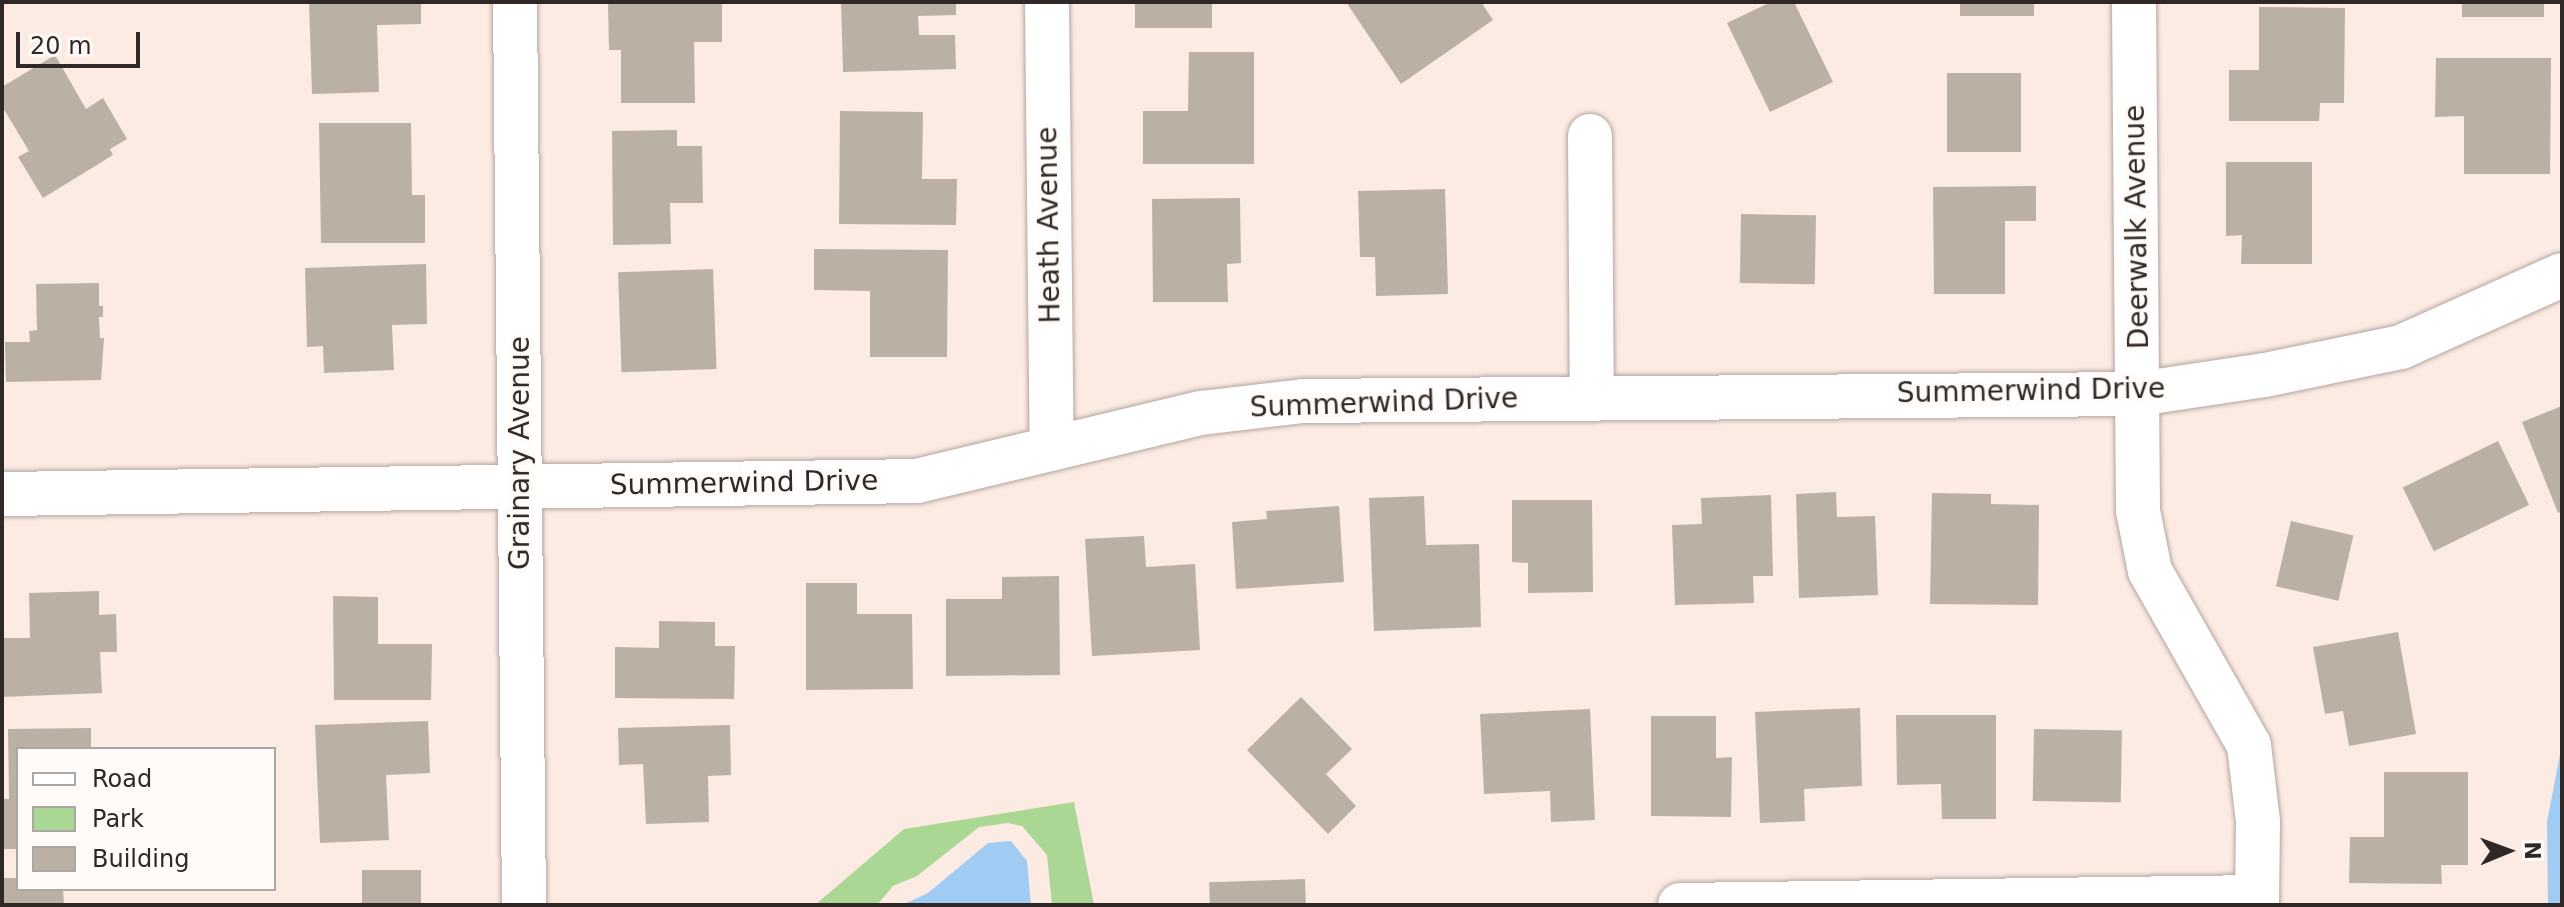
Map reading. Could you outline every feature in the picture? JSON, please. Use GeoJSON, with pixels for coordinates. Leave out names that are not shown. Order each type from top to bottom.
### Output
{"type":"FeatureCollection","features":[{"type":"Feature","properties":{"kind":"street","name":"Grainary Avenue"},"geometry":{"type":"LineString","coordinates":[[515,2],[524,905]]}},
{"type":"Feature","properties":{"kind":"street","name":"Heath Avenue"},"geometry":{"type":"LineString","coordinates":[[1047,2],[1052,448]]}},
{"type":"Feature","properties":{"kind":"street","name":"Deerwalk Avenue"},"geometry":{"type":"LineString","coordinates":[[2134,2],[2138,511],[2150,571],[2249,745],[2258,822],[2257,901]]}},
{"type":"Feature","properties":{"kind":"street"},"geometry":{"type":"LineString","coordinates":[[1590,136],[1592,396]]}},
{"type":"Feature","properties":{"kind":"street","name":"Summerwind Drive"},"geometry":{"type":"LineString","coordinates":[[2,494],[917,481],[1201,413],[1303,401],[1592,396],[2138,394],[2265,375],[2401,347],[2562,275]]}},
{"type":"Feature","properties":{"kind":"street"},"geometry":{"type":"LineString","coordinates":[[1680,905],[2257,901]]}},
{"type":"Feature","properties":{"kind":"green space"},"geometry":{"type":"Polygon","coordinates":[[[1074,802],[1094,905],[1052,905],[1047,855],[1022,826],[1008,823],[979,827],[917,876],[893,886],[877,905],[815,905],[904,829],[1074,802]]]}},
{"type":"Feature","properties":{"kind":"water"},"geometry":{"type":"Polygon","coordinates":[[[2562,744],[2562,905],[2548,905],[2547,822],[2562,744]]]}},
{"type":"Feature","properties":{"kind":"water"},"geometry":{"type":"Polygon","coordinates":[[[1011,841],[1027,861],[1031,905],[902,905],[928,893],[988,843],[1011,841]]]}},
{"type":"Feature","properties":{"kind":"building"},"geometry":{"type":"Polygon","coordinates":[[[309,2],[421,2],[421,24],[377,25],[379,92],[312,94],[309,2]]]}},
{"type":"Feature","properties":{"kind":"building"},"geometry":{"type":"Polygon","coordinates":[[[608,2],[722,2],[722,42],[694,42],[695,103],[621,103],[621,50],[609,50],[608,2]]]}},
{"type":"Feature","properties":{"kind":"building"},"geometry":{"type":"Polygon","coordinates":[[[841,2],[956,2],[956,15],[918,16],[919,35],[955,35],[956,69],[843,72],[841,2]]]}},
{"type":"Feature","properties":{"kind":"building"},"geometry":{"type":"Polygon","coordinates":[[[1135,2],[1212,2],[1212,28],[1135,28],[1135,2]]]}},
{"type":"Feature","properties":{"kind":"building"},"geometry":{"type":"Polygon","coordinates":[[[1346,2],[1481,2],[1493,20],[1401,84],[1346,2]]]}},
{"type":"Feature","properties":{"kind":"building"},"geometry":{"type":"Polygon","coordinates":[[[1771,2],[1794,2],[1833,82],[1770,112],[1727,23],[1771,2]]]}},
{"type":"Feature","properties":{"kind":"building"},"geometry":{"type":"Polygon","coordinates":[[[1960,2],[2034,2],[2034,16],[1960,16],[1960,2]]]}},
{"type":"Feature","properties":{"kind":"building"},"geometry":{"type":"Polygon","coordinates":[[[2462,2],[2544,2],[2544,17],[2462,17],[2462,2]]]}},
{"type":"Feature","properties":{"kind":"building"},"geometry":{"type":"Polygon","coordinates":[[[2259,7],[2345,8],[2344,103],[2320,103],[2319,121],[2229,121],[2229,70],[2259,70],[2259,7]]]}},
{"type":"Feature","properties":{"kind":"building"},"geometry":{"type":"Polygon","coordinates":[[[1189,52],[1254,52],[1254,164],[1143,164],[1143,111],[1188,111],[1189,52]]]}},
{"type":"Feature","properties":{"kind":"building"},"geometry":{"type":"Polygon","coordinates":[[[55,55],[86,109],[103,98],[127,139],[110,149],[113,155],[43,198],[18,157],[29,151],[2,106],[2,87],[55,55]]]}},
{"type":"Feature","properties":{"kind":"building"},"geometry":{"type":"Polygon","coordinates":[[[2436,58],[2551,58],[2550,174],[2464,174],[2464,116],[2435,117],[2436,58]]]}},
{"type":"Feature","properties":{"kind":"building"},"geometry":{"type":"Polygon","coordinates":[[[1947,73],[2021,73],[2021,152],[1947,152],[1947,73]]]}},
{"type":"Feature","properties":{"kind":"building"},"geometry":{"type":"Polygon","coordinates":[[[840,111],[923,112],[922,179],[957,179],[956,225],[839,224],[840,111]]]}},
{"type":"Feature","properties":{"kind":"building"},"geometry":{"type":"Polygon","coordinates":[[[319,123],[411,123],[412,195],[425,195],[425,243],[321,243],[319,123]]]}},
{"type":"Feature","properties":{"kind":"building"},"geometry":{"type":"Polygon","coordinates":[[[677,130],[677,146],[702,146],[703,203],[670,203],[671,244],[613,245],[612,131],[677,130]]]}},
{"type":"Feature","properties":{"kind":"building"},"geometry":{"type":"Polygon","coordinates":[[[2226,162],[2312,162],[2312,264],[2241,264],[2242,235],[2226,236],[2226,162]]]}},
{"type":"Feature","properties":{"kind":"building"},"geometry":{"type":"Polygon","coordinates":[[[2036,186],[2036,221],[2005,221],[2005,294],[1934,294],[1933,187],[2036,186]]]}},
{"type":"Feature","properties":{"kind":"building"},"geometry":{"type":"Polygon","coordinates":[[[1445,189],[1448,294],[1376,296],[1375,257],[1360,257],[1358,191],[1445,189]]]}},
{"type":"Feature","properties":{"kind":"building"},"geometry":{"type":"Polygon","coordinates":[[[1240,198],[1241,263],[1227,264],[1228,302],[1153,302],[1152,199],[1240,198]]]}},
{"type":"Feature","properties":{"kind":"building"},"geometry":{"type":"Polygon","coordinates":[[[1741,214],[1816,215],[1815,284],[1740,283],[1741,214]]]}},
{"type":"Feature","properties":{"kind":"building"},"geometry":{"type":"Polygon","coordinates":[[[814,249],[948,250],[947,357],[870,357],[870,291],[814,290],[814,249]]]}},
{"type":"Feature","properties":{"kind":"building"},"geometry":{"type":"Polygon","coordinates":[[[426,264],[427,324],[392,325],[394,370],[324,373],[323,346],[307,347],[305,268],[426,264]]]}},
{"type":"Feature","properties":{"kind":"building"},"geometry":{"type":"Polygon","coordinates":[[[713,269],[716,369],[622,372],[618,272],[713,269]]]}},
{"type":"Feature","properties":{"kind":"building"},"geometry":{"type":"Polygon","coordinates":[[[99,283],[99,306],[103,306],[103,317],[99,317],[100,338],[104,338],[101,380],[6,382],[5,342],[30,342],[29,331],[37,330],[36,284],[99,283]]]}},
{"type":"Feature","properties":{"kind":"building"},"geometry":{"type":"Polygon","coordinates":[[[2562,406],[2562,511],[2558,513],[2522,422],[2562,406]]]}},
{"type":"Feature","properties":{"kind":"building"},"geometry":{"type":"Polygon","coordinates":[[[2498,441],[2529,505],[2434,551],[2403,487],[2498,441]]]}},
{"type":"Feature","properties":{"kind":"building"},"geometry":{"type":"Polygon","coordinates":[[[1836,492],[1837,517],[1875,516],[1878,595],[1799,598],[1796,494],[1836,492]]]}},
{"type":"Feature","properties":{"kind":"building"},"geometry":{"type":"Polygon","coordinates":[[[1932,493],[1991,494],[1991,504],[2039,505],[2038,605],[1930,604],[1932,493]]]}},
{"type":"Feature","properties":{"kind":"building"},"geometry":{"type":"Polygon","coordinates":[[[1771,495],[1773,576],[1753,576],[1754,603],[1675,605],[1672,525],[1702,524],[1701,498],[1771,495]]]}},
{"type":"Feature","properties":{"kind":"building"},"geometry":{"type":"Polygon","coordinates":[[[1424,496],[1426,545],[1479,544],[1481,627],[1374,631],[1369,498],[1424,496]]]}},
{"type":"Feature","properties":{"kind":"building"},"geometry":{"type":"Polygon","coordinates":[[[1512,500],[1592,500],[1593,592],[1528,593],[1528,563],[1512,562],[1512,500]]]}},
{"type":"Feature","properties":{"kind":"building"},"geometry":{"type":"Polygon","coordinates":[[[1339,506],[1344,582],[1236,589],[1232,522],[1267,519],[1266,511],[1339,506]]]}},
{"type":"Feature","properties":{"kind":"building"},"geometry":{"type":"Polygon","coordinates":[[[2291,521],[2353,535],[2338,601],[2276,586],[2291,521]]]}},
{"type":"Feature","properties":{"kind":"building"},"geometry":{"type":"Polygon","coordinates":[[[1144,536],[1146,567],[1195,564],[1200,650],[1092,656],[1085,539],[1144,536]]]}},
{"type":"Feature","properties":{"kind":"building"},"geometry":{"type":"Polygon","coordinates":[[[1059,576],[1060,675],[946,676],[946,599],[1002,599],[1002,577],[1059,576]]]}},
{"type":"Feature","properties":{"kind":"building"},"geometry":{"type":"Polygon","coordinates":[[[806,583],[857,583],[857,614],[912,614],[913,689],[806,690],[806,583]]]}},
{"type":"Feature","properties":{"kind":"building"},"geometry":{"type":"Polygon","coordinates":[[[99,591],[99,615],[116,614],[117,652],[100,652],[102,693],[2,697],[2,638],[30,638],[29,593],[99,591]]]}},
{"type":"Feature","properties":{"kind":"building"},"geometry":{"type":"Polygon","coordinates":[[[333,596],[378,597],[378,644],[432,644],[431,700],[334,700],[333,596]]]}},
{"type":"Feature","properties":{"kind":"building"},"geometry":{"type":"Polygon","coordinates":[[[659,621],[715,622],[715,646],[735,646],[734,699],[615,698],[615,647],[659,648],[659,621]]]}},
{"type":"Feature","properties":{"kind":"building"},"geometry":{"type":"Polygon","coordinates":[[[2398,632],[2416,734],[2349,746],[2343,711],[2325,714],[2313,647],[2398,632]]]}},
{"type":"Feature","properties":{"kind":"building"},"geometry":{"type":"Polygon","coordinates":[[[1301,697],[1352,749],[1326,774],[1356,806],[1328,834],[1247,750],[1301,697]]]}},
{"type":"Feature","properties":{"kind":"building"},"geometry":{"type":"Polygon","coordinates":[[[1860,708],[1862,786],[1804,789],[1805,821],[1760,823],[1755,712],[1860,708]]]}},
{"type":"Feature","properties":{"kind":"building"},"geometry":{"type":"Polygon","coordinates":[[[1590,709],[1595,820],[1551,822],[1550,791],[1484,794],[1480,714],[1590,709]]]}},
{"type":"Feature","properties":{"kind":"building"},"geometry":{"type":"Polygon","coordinates":[[[1896,715],[1996,715],[1996,819],[1942,819],[1941,784],[1897,785],[1896,715]]]}},
{"type":"Feature","properties":{"kind":"building"},"geometry":{"type":"Polygon","coordinates":[[[1651,716],[1716,716],[1716,758],[1732,757],[1731,817],[1651,816],[1651,716]]]}},
{"type":"Feature","properties":{"kind":"building"},"geometry":{"type":"Polygon","coordinates":[[[428,721],[430,773],[386,775],[389,840],[320,843],[315,725],[428,721]]]}},
{"type":"Feature","properties":{"kind":"building"},"geometry":{"type":"Polygon","coordinates":[[[730,725],[731,775],[708,776],[709,822],[646,824],[643,764],[619,765],[618,728],[730,725]]]}},
{"type":"Feature","properties":{"kind":"building"},"geometry":{"type":"Polygon","coordinates":[[[91,728],[91,747],[16,747],[16,849],[2,849],[2,799],[9,799],[8,729],[91,728]]]}},
{"type":"Feature","properties":{"kind":"building"},"geometry":{"type":"Polygon","coordinates":[[[2034,729],[2122,731],[2121,803],[2033,801],[2034,729]]]}},
{"type":"Feature","properties":{"kind":"building"},"geometry":{"type":"Polygon","coordinates":[[[2384,772],[2468,772],[2468,865],[2441,865],[2442,884],[2349,883],[2350,837],[2384,837],[2384,772]]]}},
{"type":"Feature","properties":{"kind":"building"},"geometry":{"type":"Polygon","coordinates":[[[362,870],[421,870],[421,905],[362,905],[362,870]]]}},
{"type":"Feature","properties":{"kind":"building"},"geometry":{"type":"Polygon","coordinates":[[[3,878],[16,878],[16,891],[63,891],[64,905],[3,905],[3,878]]]}},
{"type":"Feature","properties":{"kind":"building"},"geometry":{"type":"Polygon","coordinates":[[[1305,879],[1306,905],[1210,905],[1209,882],[1305,879]]]}}]}
